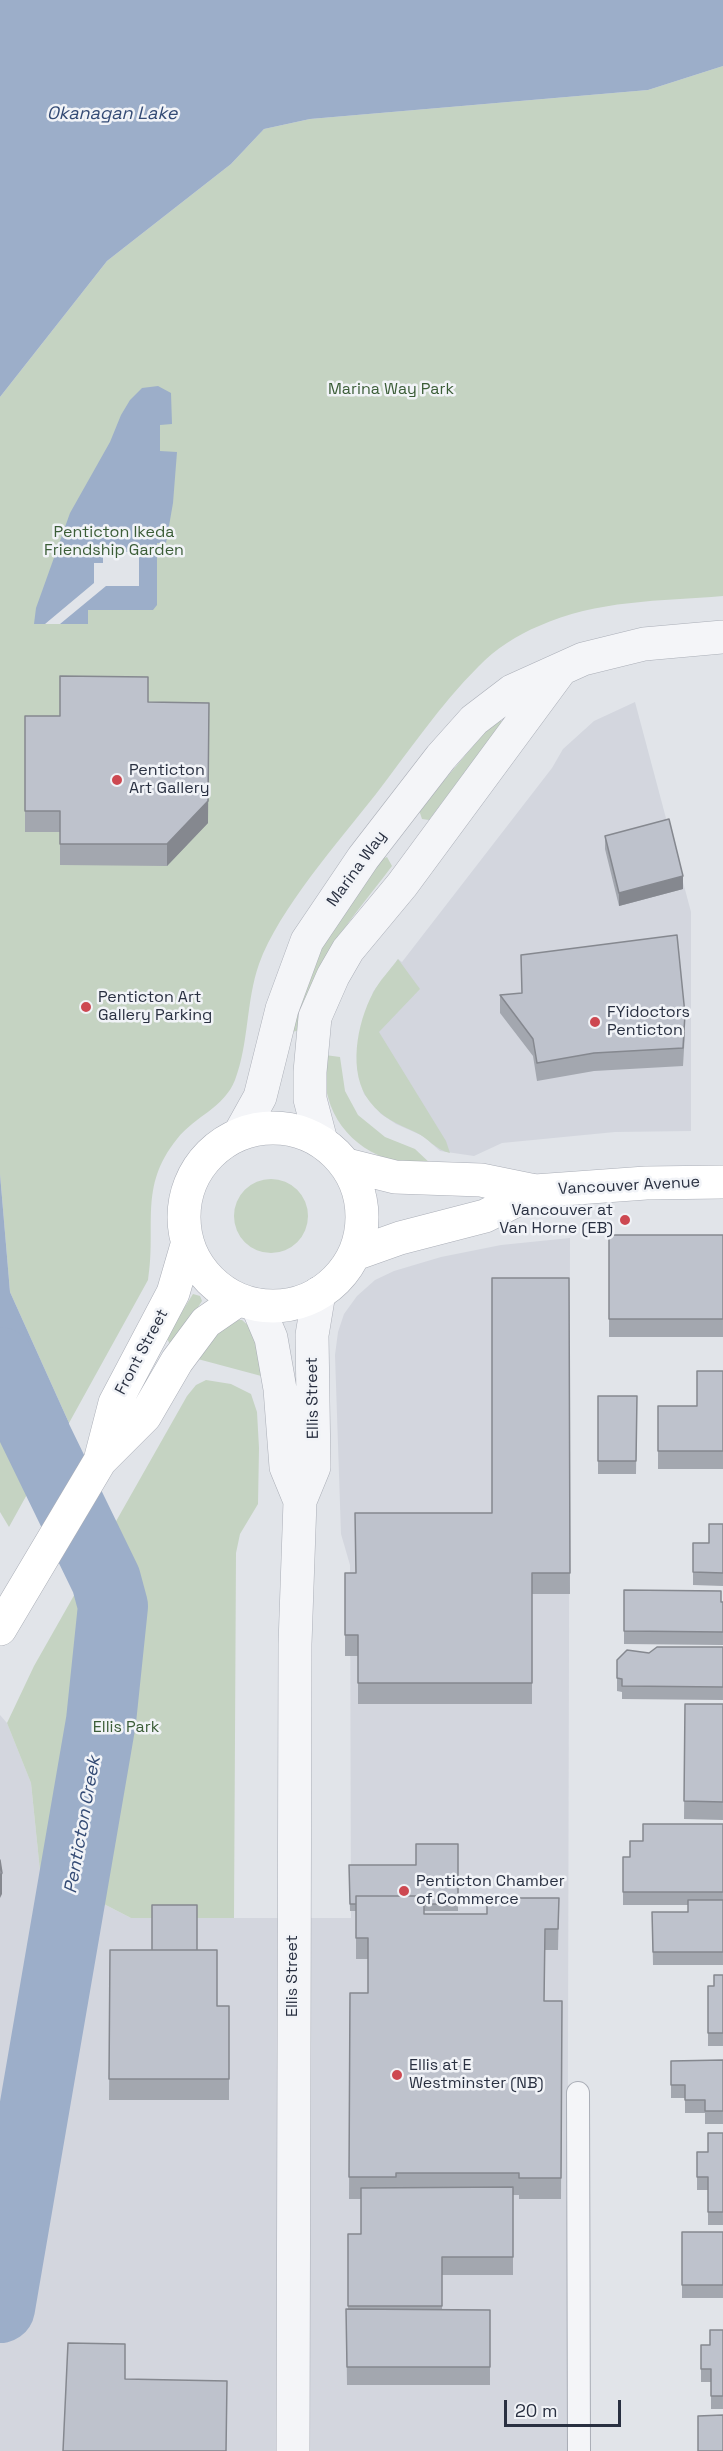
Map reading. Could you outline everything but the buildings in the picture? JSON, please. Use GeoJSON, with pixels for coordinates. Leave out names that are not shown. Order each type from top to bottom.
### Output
{"type":"FeatureCollection","features":[{"type":"Feature","properties":{"kind":"street","name":"Marina Way"},"geometry":{"type":"LineString","coordinates":[[240,1133],[260,1097],[282,1009],[307,941],[334,900],[434,766],[474,720],[512,691],[611,650],[723,637]]}},
{"type":"Feature","properties":{"kind":"street"},"geometry":{"type":"LineString","coordinates":[[321,1141],[310,1099],[310,1072],[315,1017],[333,976],[348,950],[402,885],[562,669]]}},
{"type":"Feature","properties":{"kind":"street"},"geometry":{"type":"LineString","coordinates":[[268,1127],[296,1130],[321,1141],[346,1166],[357,1186],[362,1209],[361,1232],[355,1254],[345,1270],[319,1293],[289,1305],[247,1303],[216,1286],[199,1268],[187,1245],[183,1226],[183,1206],[192,1178],[208,1154],[240,1133],[268,1127]]}},
{"type":"Feature","properties":{"kind":"street","name":"Vancouver Avenue"},"geometry":{"type":"LineString","coordinates":[[346,1166],[395,1177],[481,1180],[535,1191],[646,1183],[723,1182]]}},
{"type":"Feature","properties":{"kind":"street","name":"Vancouver Avenue"},"geometry":{"type":"LineString","coordinates":[[355,1254],[400,1238],[485,1216],[535,1191]]}},
{"type":"Feature","properties":{"kind":"street","name":"Front Street"},"geometry":{"type":"LineString","coordinates":[[100,1461],[115,1402],[173,1293],[187,1245]]}},
{"type":"Feature","properties":{"kind":"street","name":"Ellis Street"},"geometry":{"type":"LineString","coordinates":[[293,2451],[295,1644],[300,1501],[314,1467],[312,1335],[319,1293]]}},
{"type":"Feature","properties":{"kind":"street","name":"Front Street"},"geometry":{"type":"LineString","coordinates":[[0,1629],[100,1461],[145,1416],[177,1361],[206,1322],[247,1303]]}},
{"type":"Feature","properties":{"kind":"street","name":"Ellis Street"},"geometry":{"type":"LineString","coordinates":[[247,1303],[271,1338],[280,1389],[286,1467],[300,1501]]}},
{"type":"Feature","properties":{"kind":"lane"},"geometry":{"type":"LineString","coordinates":[[578,2093],[579,2451]]}},
{"type":"Feature","properties":{"kind":"shaded area"},"geometry":{"type":"Polygon","coordinates":[[[635,702],[691,912],[691,1131],[615,1132],[502,1143],[474,1156],[440,1151],[423,1136],[396,1124],[381,1114],[364,1094],[357,1068],[357,1047],[373,992],[398,959],[402,962],[552,768],[563,749],[594,721],[635,702]]]}},
{"type":"Feature","properties":{"kind":"shaded area"},"geometry":{"type":"Polygon","coordinates":[[[570,1238],[567,2451],[0,2451],[0,1715],[7,1723],[31,1783],[40,1871],[131,1918],[351,1918],[350,1565],[341,1534],[335,1355],[338,1332],[344,1314],[357,1296],[375,1280],[394,1271],[441,1257],[501,1245],[570,1238]]]}},
{"type":"Feature","properties":{"kind":"green space","name":"Marina Way Park"},"geometry":{"type":"Polygon","coordinates":[[[723,66],[723,596],[606,606],[561,617],[539,626],[499,648],[485,660],[438,713],[311,876],[268,943],[255,978],[243,1051],[235,1080],[224,1098],[184,1131],[165,1157],[153,1190],[148,1280],[69,1423],[10,1292],[0,1174],[0,397],[107,261],[231,164],[264,129],[310,119],[648,90],[723,66]]]}},
{"type":"Feature","properties":{"kind":"green space"},"geometry":{"type":"Polygon","coordinates":[[[496,719],[502,722],[429,820],[422,819],[419,810],[496,719]]]}},
{"type":"Feature","properties":{"kind":"green space"},"geometry":{"type":"Polygon","coordinates":[[[387,857],[392,866],[348,923],[323,963],[304,1006],[299,1030],[293,1032],[304,984],[314,962],[339,919],[382,859],[387,857]]]}},
{"type":"Feature","properties":{"kind":"green space"},"geometry":{"type":"Polygon","coordinates":[[[398,959],[420,989],[379,1032],[446,1141],[450,1153],[380,1112],[370,1102],[359,1077],[357,1048],[367,1005],[381,980],[398,959]]]}},
{"type":"Feature","properties":{"kind":"green space"},"geometry":{"type":"Polygon","coordinates":[[[325,1055],[340,1057],[345,1091],[358,1115],[385,1137],[415,1149],[432,1165],[415,1165],[382,1157],[354,1140],[334,1113],[328,1097],[325,1081],[325,1055]]]}},
{"type":"Feature","properties":{"kind":"green space"},"geometry":{"type":"Polygon","coordinates":[[[271,1179],[285,1182],[297,1190],[305,1202],[308,1216],[305,1230],[297,1242],[285,1250],[271,1253],[257,1250],[245,1242],[237,1230],[234,1216],[237,1202],[245,1190],[257,1182],[271,1179]]]}},
{"type":"Feature","properties":{"kind":"green space"},"geometry":{"type":"Polygon","coordinates":[[[193,1294],[200,1296],[202,1301],[174,1344],[170,1344],[166,1337],[193,1294]]]}},
{"type":"Feature","properties":{"kind":"green space"},"geometry":{"type":"Polygon","coordinates":[[[236,1320],[242,1320],[251,1328],[265,1377],[194,1358],[203,1344],[236,1320]]]}},
{"type":"Feature","properties":{"kind":"green space","name":"Ellis Park"},"geometry":{"type":"Polygon","coordinates":[[[206,1380],[231,1384],[251,1394],[257,1412],[259,1448],[258,1504],[240,1534],[236,1553],[234,1918],[131,1918],[40,1871],[31,1783],[7,1723],[34,1666],[187,1396],[196,1385],[206,1380]]]}},
{"type":"Feature","properties":{"kind":"green space"},"geometry":{"type":"Polygon","coordinates":[[[0,1431],[30,1489],[9,1527],[0,1512],[0,1431]]]}},
{"type":"Feature","properties":{"kind":"water","name":"Okanagan Lake"},"geometry":{"type":"Polygon","coordinates":[[[0,0],[723,0],[723,66],[648,90],[310,119],[264,129],[231,164],[107,261],[0,397],[0,0]]]}},
{"type":"Feature","properties":{"kind":"water"},"geometry":{"type":"Polygon","coordinates":[[[158,386],[171,393],[172,424],[160,425],[160,451],[177,452],[173,503],[166,543],[157,543],[157,605],[153,610],[88,610],[88,624],[34,624],[36,608],[70,513],[110,442],[121,415],[130,400],[142,388],[158,386]]]}},
{"type":"Feature","properties":{"kind":"water"},"geometry":{"type":"Polygon","coordinates":[[[0,1174],[10,1292],[69,1423],[30,1489],[0,1431],[0,1174]]]}},
{"type":"Feature","properties":{"kind":"pier"},"geometry":{"type":"Polygon","coordinates":[[[103,552],[139,552],[139,586],[106,586],[60,624],[45,624],[94,583],[94,563],[103,563],[103,552]]]}},
{"type":"Feature","properties":{"kind":"waterway","name":"Penticton Creek"},"geometry":{"type":"LineString","coordinates":[[0,1362],[106,1580],[113,1606],[101,1721],[0,2308]]}},
{"type":"Feature","properties":{"kind":"place","name":"Penticton Art Gallery"},"geometry":{"type":"Point","coordinates":[117,780]}},
{"type":"Feature","properties":{"kind":"place","name":"Penticton Art Gallery Parking"},"geometry":{"type":"Point","coordinates":[86,1007]}},
{"type":"Feature","properties":{"kind":"place","name":"FYidoctors Penticton"},"geometry":{"type":"Point","coordinates":[595,1022]}},
{"type":"Feature","properties":{"kind":"place","name":"Vancouver at Van Horne (EB)"},"geometry":{"type":"Point","coordinates":[625,1220]}},
{"type":"Feature","properties":{"kind":"place","name":"Penticton Chamber of Commerce"},"geometry":{"type":"Point","coordinates":[404,1891]}},
{"type":"Feature","properties":{"kind":"place","name":"Ellis at E Westminster (NB)"},"geometry":{"type":"Point","coordinates":[397,2075]}},
{"type":"Feature","properties":{"kind":"park label","name":"Penticton Ikeda Friendship Garden"},"geometry":{"type":"Point","coordinates":[114,542]}}]}
